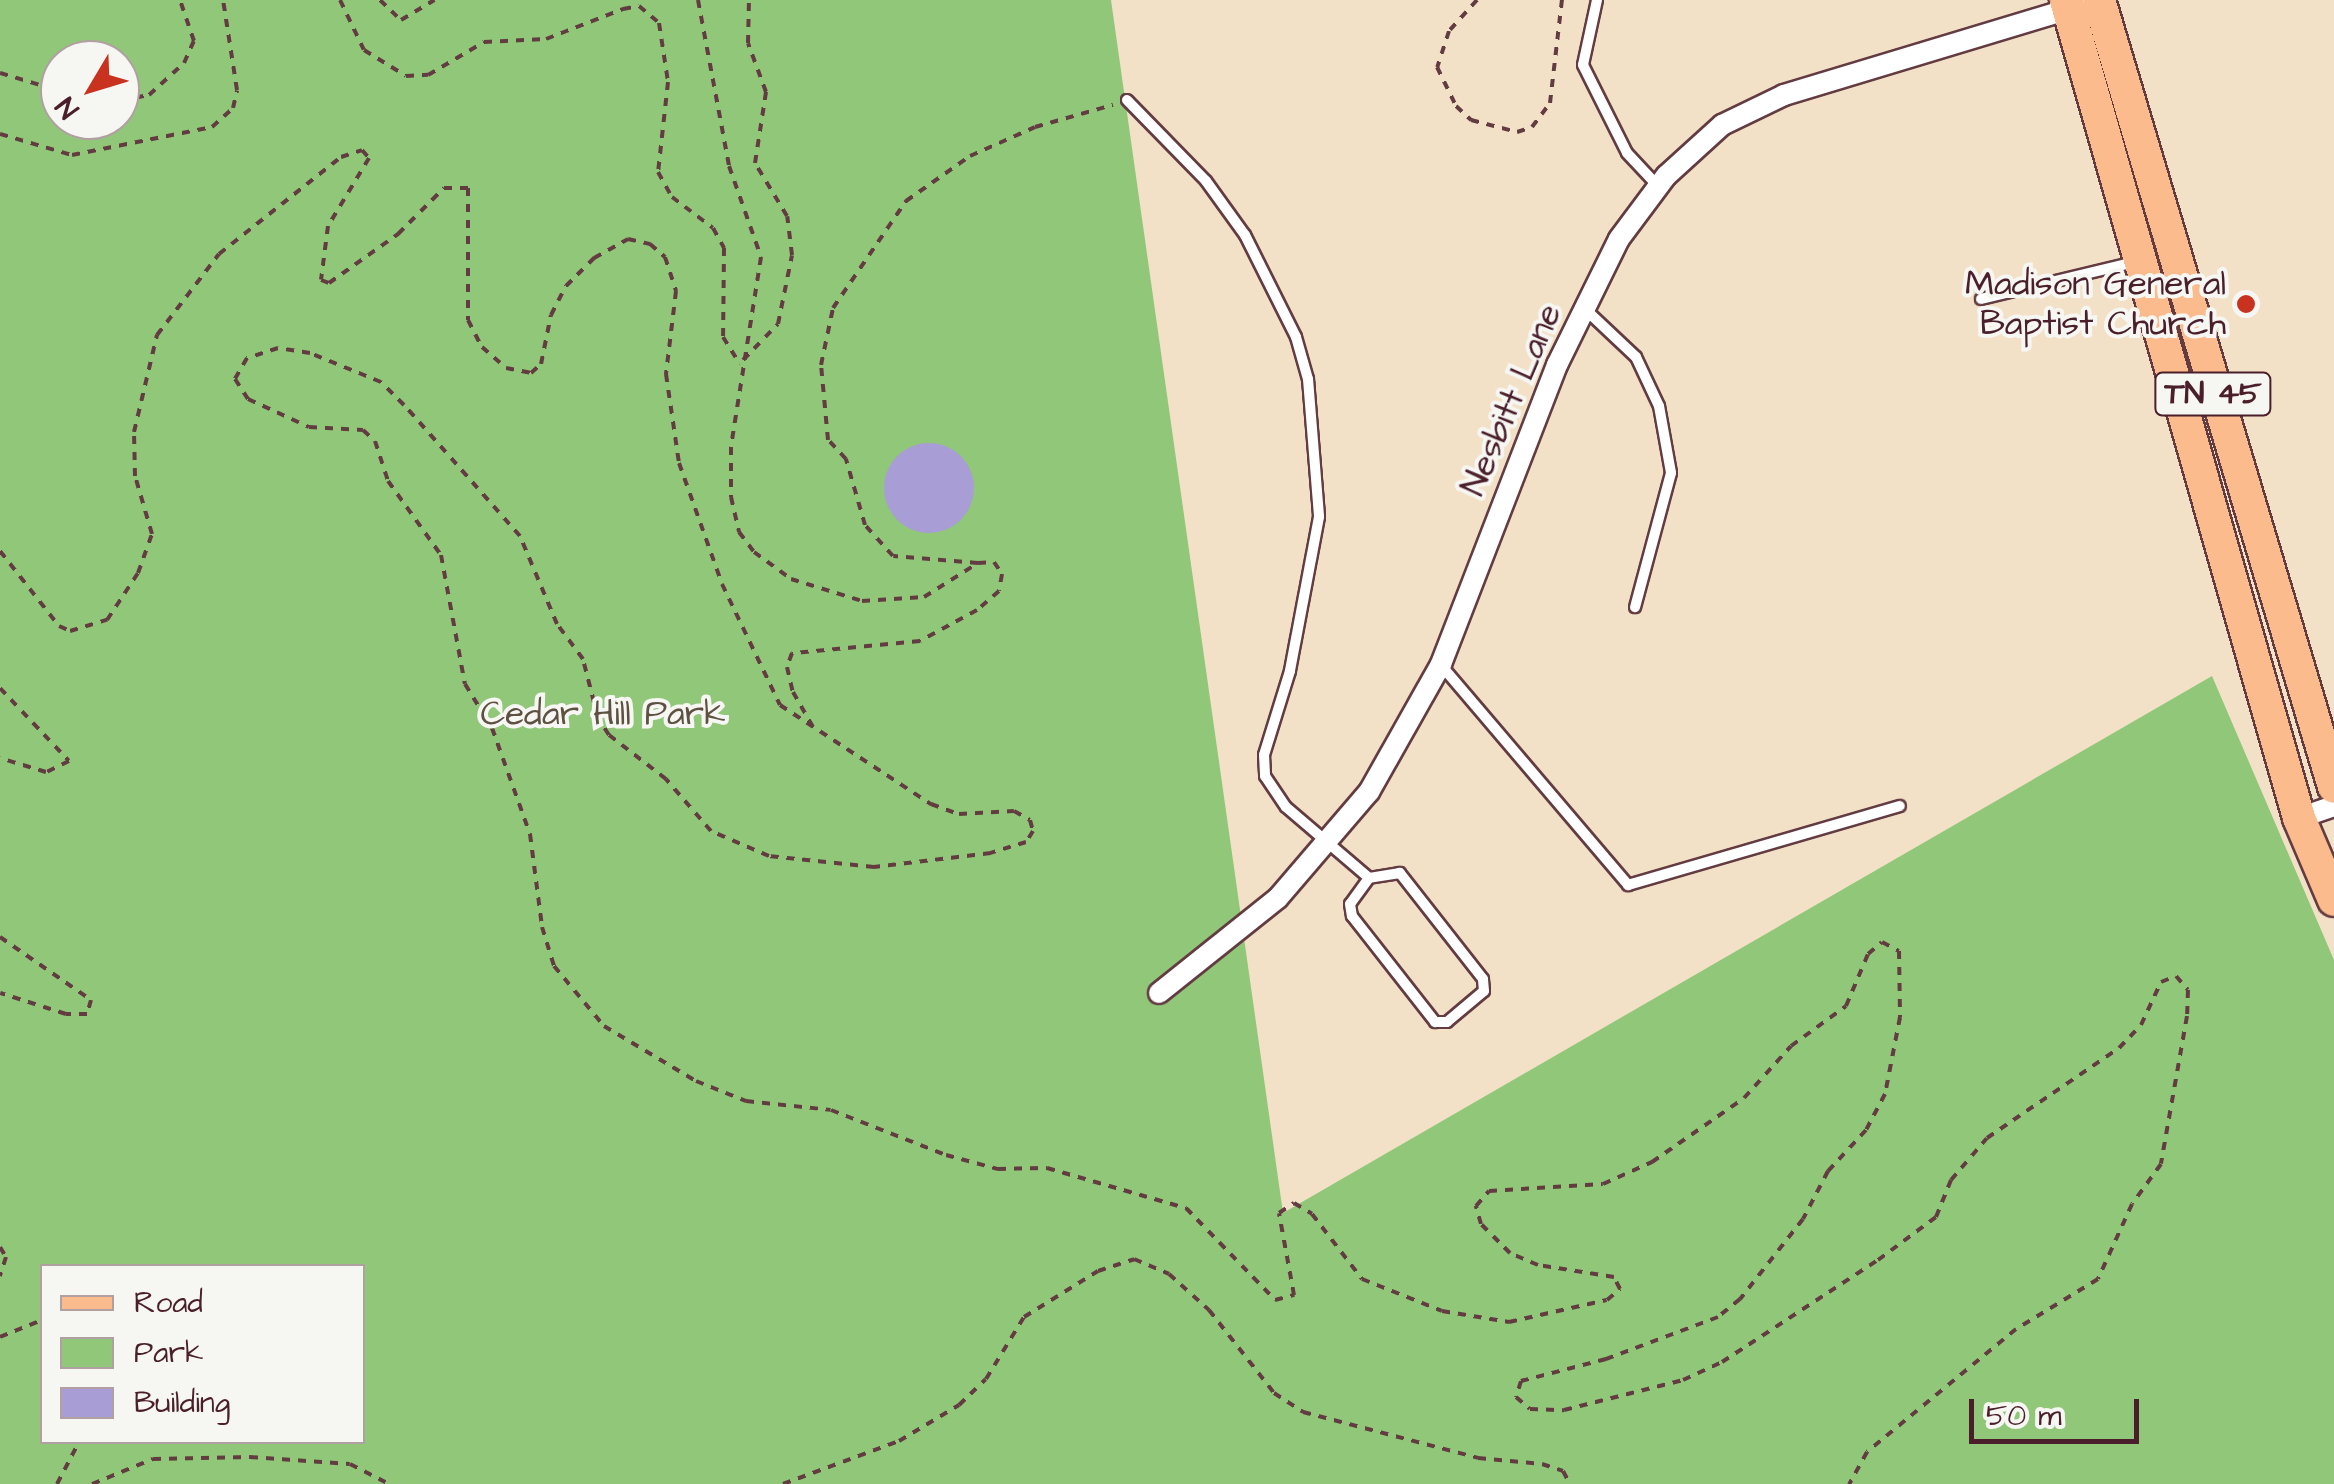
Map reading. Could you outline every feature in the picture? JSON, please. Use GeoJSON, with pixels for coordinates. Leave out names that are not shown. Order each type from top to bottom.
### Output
{"type":"FeatureCollection","features":[{"type":"Feature","properties":{"kind":"main road","name":"TN 45"},"geometry":{"type":"LineString","coordinates":[[2088,2],[2141,261],[2243,555],[2283,631],[2334,787]]}},
{"type":"Feature","properties":{"kind":"main road","name":"TN 45"},"geometry":{"type":"LineString","coordinates":[[2088,2],[2243,555],[2250,642],[2299,818],[2334,900]]}},
{"type":"Feature","properties":{"kind":"street","name":"Nesbitt Lane"},"geometry":{"type":"LineString","coordinates":[[1159,993],[1278,898],[1369,792],[1440,664],[1585,308],[1619,238],[1658,186],[1722,125],[1784,95],[2088,2]]}},
{"type":"Feature","properties":{"kind":"street"},"geometry":{"type":"LineString","coordinates":[[2299,818],[2334,806]]}},
{"type":"Feature","properties":{"kind":"lane"},"geometry":{"type":"LineString","coordinates":[[1597,0],[1583,66],[1627,153],[1658,186]]}},
{"type":"Feature","properties":{"kind":"lane"},"geometry":{"type":"LineString","coordinates":[[1128,100],[1206,181],[1245,236],[1290,324],[1308,380],[1320,517],[1290,670],[1264,755],[1274,793],[1369,878]]}},
{"type":"Feature","properties":{"kind":"lane"},"geometry":{"type":"LineString","coordinates":[[1981,299],[2141,261]]}},
{"type":"Feature","properties":{"kind":"lane"},"geometry":{"type":"LineString","coordinates":[[1585,308],[1636,357],[1660,406],[1671,473],[1635,608]]}},
{"type":"Feature","properties":{"kind":"lane"},"geometry":{"type":"LineString","coordinates":[[2250,642],[2283,631]]}},
{"type":"Feature","properties":{"kind":"lane"},"geometry":{"type":"LineString","coordinates":[[1440,664],[1628,885],[1900,806]]}},
{"type":"Feature","properties":{"kind":"lane"},"geometry":{"type":"LineString","coordinates":[[1400,873],[1483,979],[1484,991],[1447,1022],[1435,1022],[1352,916],[1350,904],[1369,878],[1400,873]]}},
{"type":"Feature","properties":{"kind":"path"},"geometry":{"type":"LineString","coordinates":[[140,97],[150,95],[184,63],[194,42],[180,0]]}},
{"type":"Feature","properties":{"kind":"path"},"geometry":{"type":"LineString","coordinates":[[0,134],[72,155],[212,127],[233,108],[238,90],[223,0]]}},
{"type":"Feature","properties":{"kind":"path"},"geometry":{"type":"LineString","coordinates":[[340,0],[364,50],[406,76],[428,75],[484,42],[546,39],[623,9],[639,6],[660,23],[668,82],[658,172],[672,197],[713,228],[724,248],[722,336],[740,364]]}},
{"type":"Feature","properties":{"kind":"path"},"geometry":{"type":"LineString","coordinates":[[380,0],[401,20],[434,0]]}},
{"type":"Feature","properties":{"kind":"path"},"geometry":{"type":"LineString","coordinates":[[698,0],[729,166],[762,258],[760,300],[740,364],[730,496],[739,532],[754,552],[790,580],[862,601],[924,597],[978,563]]}},
{"type":"Feature","properties":{"kind":"path"},"geometry":{"type":"LineString","coordinates":[[740,364],[778,324],[792,255],[786,216],[755,163],[766,92],[748,43],[750,0]]}},
{"type":"Feature","properties":{"kind":"path"},"geometry":{"type":"LineString","coordinates":[[1477,0],[1449,31],[1437,67],[1456,106],[1472,120],[1517,132],[1532,127],[1550,103],[1562,0]]}},
{"type":"Feature","properties":{"kind":"path"},"geometry":{"type":"LineString","coordinates":[[0,74],[40,85]]}},
{"type":"Feature","properties":{"kind":"path"},"geometry":{"type":"LineString","coordinates":[[816,731],[793,692],[787,668],[792,653],[920,641],[954,626],[999,591],[1002,574],[994,562],[893,556],[865,525],[846,458],[828,440],[821,365],[833,308],[906,201],[970,156],[1035,126],[1128,100]]}},
{"type":"Feature","properties":{"kind":"path"},"geometry":{"type":"LineString","coordinates":[[0,550],[59,626],[70,631],[107,620],[138,572],[152,534],[135,476],[134,432],[157,335],[230,243],[316,172],[362,150],[368,158],[339,199],[321,248],[321,280],[329,283],[398,234],[444,188],[468,188],[468,320],[482,347],[506,368],[531,373],[540,364],[542,341],[566,286],[594,258],[628,239],[650,244],[665,257],[676,291],[666,374],[679,463],[761,672],[780,705],[931,804],[960,814],[1014,811],[1030,820],[1033,831],[1013,848],[874,868],[769,856],[711,831],[666,779],[609,735],[598,718],[583,659],[557,624],[520,536],[381,382],[310,353],[278,348],[240,366],[234,378],[248,398],[309,427],[363,430],[375,440],[388,481],[441,556],[465,684],[492,728],[530,834],[542,927],[554,966],[604,1026],[696,1081],[746,1101],[832,1110],[998,1169],[1046,1168],[1166,1199],[1230,1248],[1275,1300],[1294,1295],[1279,1213],[1294,1203],[1312,1214],[1362,1279],[1442,1310],[1509,1322],[1606,1300],[1620,1288],[1614,1277],[1538,1265],[1510,1253],[1481,1224],[1476,1206],[1489,1191],[1603,1184],[1652,1162],[1744,1098],[1791,1046],[1846,1006],[1868,954],[1882,942],[1898,951],[1900,1018],[1885,1094],[1866,1130],[1828,1171],[1803,1219],[1740,1299],[1718,1317],[1606,1359],[1521,1381],[1516,1397],[1530,1409],[1564,1410],[1683,1380],[1722,1362],[1878,1260],[1936,1217],[1950,1180],[1987,1138],[2119,1048],[2141,1025],[2161,982],[2176,976],[2188,990],[2187,1016],[2161,1164],[2116,1232],[2098,1279],[2016,1329],[1867,1452],[1849,1484]]}},
{"type":"Feature","properties":{"kind":"path"},"geometry":{"type":"LineString","coordinates":[[0,688],[68,760],[46,772],[0,758]]}},
{"type":"Feature","properties":{"kind":"path"},"geometry":{"type":"LineString","coordinates":[[0,937],[91,1000],[86,1014],[66,1014],[0,994]]}},
{"type":"Feature","properties":{"kind":"path"},"geometry":{"type":"LineString","coordinates":[[0,1247],[6,1257],[0,1276]]}},
{"type":"Feature","properties":{"kind":"path"},"geometry":{"type":"LineString","coordinates":[[784,1484],[899,1442],[959,1405],[986,1379],[1024,1316],[1098,1272],[1134,1260],[1169,1274],[1209,1310],[1274,1393],[1303,1412],[1478,1458],[1542,1464],[1563,1471],[1570,1484]]}},
{"type":"Feature","properties":{"kind":"path"},"geometry":{"type":"LineString","coordinates":[[0,1338],[40,1321]]}},
{"type":"Feature","properties":{"kind":"path"},"geometry":{"type":"LineString","coordinates":[[58,1484],[77,1444]]}},
{"type":"Feature","properties":{"kind":"path"},"geometry":{"type":"LineString","coordinates":[[92,1484],[153,1459],[220,1457],[350,1464],[390,1484]]}},
{"type":"Feature","properties":{"kind":"green space","name":"Cedar Hill Park"},"geometry":{"type":"Polygon","coordinates":[[[0,0],[1111,0],[1283,1213],[2212,676],[2334,960],[2334,1484],[0,1484],[0,0]]]}},
{"type":"Feature","properties":{"kind":"building"},"geometry":{"type":"Polygon","coordinates":[[[929,443],[961,456],[974,488],[961,520],[929,533],[897,520],[884,488],[897,456],[929,443]]]}},
{"type":"Feature","properties":{"kind":"place","name":"Madison General Baptist Church"},"geometry":{"type":"Point","coordinates":[2246,304]}}]}
